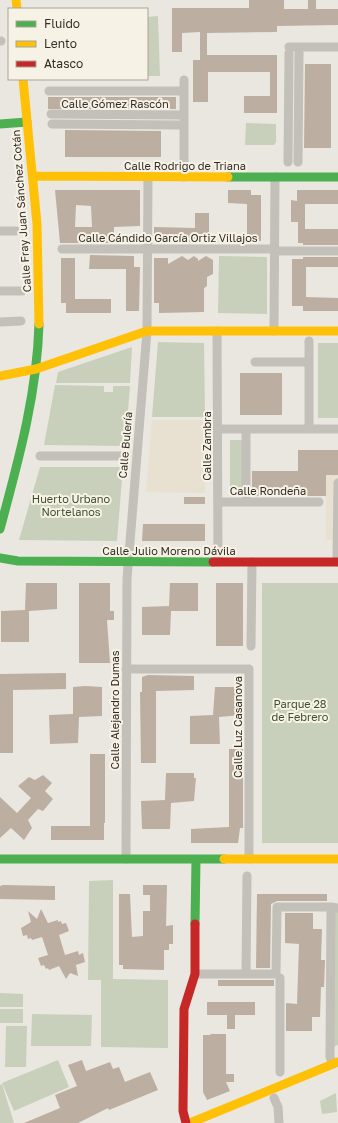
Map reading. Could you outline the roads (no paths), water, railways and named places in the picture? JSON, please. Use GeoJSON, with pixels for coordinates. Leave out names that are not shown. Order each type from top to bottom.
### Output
{"type":"FeatureCollection","features":[{"type":"Feature","properties":{"kind":"street"},"geometry":{"type":"LineString","coordinates":[[292,51],[338,47]]}},
{"type":"Feature","properties":{"kind":"street"},"geometry":{"type":"LineString","coordinates":[[292,51],[298,162]]}},
{"type":"Feature","properties":{"kind":"street"},"geometry":{"type":"LineString","coordinates":[[288,162],[292,51]]}},
{"type":"Feature","properties":{"kind":"street","name":"Calle Fray Juan Sánchez Cotán"},"geometry":{"type":"LineString","coordinates":[[0,529],[23,442],[36,369],[40,285],[23,80]]}},
{"type":"Feature","properties":{"kind":"street"},"geometry":{"type":"LineString","coordinates":[[184,80],[184,177]]}},
{"type":"Feature","properties":{"kind":"street"},"geometry":{"type":"LineString","coordinates":[[48,91],[178,91]]}},
{"type":"Feature","properties":{"kind":"street","name":"Calle Gómez Rascón"},"geometry":{"type":"LineString","coordinates":[[51,114],[178,115]]}},
{"type":"Feature","properties":{"kind":"street"},"geometry":{"type":"LineString","coordinates":[[0,124],[27,122]]}},
{"type":"Feature","properties":{"kind":"street","name":"Calle Gómez Rascón"},"geometry":{"type":"LineString","coordinates":[[52,124],[178,125]]}},
{"type":"Feature","properties":{"kind":"street","name":"Calle Rodrigo de Triana"},"geometry":{"type":"LineString","coordinates":[[32,176],[338,177]]}},
{"type":"Feature","properties":{"kind":"street","name":"Calle Bulería"},"geometry":{"type":"LineString","coordinates":[[128,562],[147,331],[148,176]]}},
{"type":"Feature","properties":{"kind":"street"},"geometry":{"type":"LineString","coordinates":[[274,331],[278,250],[275,177]]}},
{"type":"Feature","properties":{"kind":"street"},"geometry":{"type":"LineString","coordinates":[[0,231],[16,231]]}},
{"type":"Feature","properties":{"kind":"street","name":"Calle Cándido García Ortiz Villajos"},"geometry":{"type":"LineString","coordinates":[[62,249],[338,251]]}},
{"type":"Feature","properties":{"kind":"street"},"geometry":{"type":"LineString","coordinates":[[0,291],[22,291]]}},
{"type":"Feature","properties":{"kind":"street"},"geometry":{"type":"LineString","coordinates":[[0,322],[21,322]]}},
{"type":"Feature","properties":{"kind":"street"},"geometry":{"type":"LineString","coordinates":[[0,376],[36,369],[147,331],[338,331]]}},
{"type":"Feature","properties":{"kind":"street","name":"Calle Zambra"},"geometry":{"type":"LineString","coordinates":[[217,331],[218,562]]}},
{"type":"Feature","properties":{"kind":"street"},"geometry":{"type":"LineString","coordinates":[[309,341],[309,429]]}},
{"type":"Feature","properties":{"kind":"street"},"geometry":{"type":"LineString","coordinates":[[255,362],[309,362]]}},
{"type":"Feature","properties":{"kind":"street"},"geometry":{"type":"LineString","coordinates":[[218,429],[338,429]]}},
{"type":"Feature","properties":{"kind":"street"},"geometry":{"type":"LineString","coordinates":[[246,433],[246,496]]}},
{"type":"Feature","properties":{"kind":"street"},"geometry":{"type":"LineString","coordinates":[[40,456],[126,456]]}},
{"type":"Feature","properties":{"kind":"street"},"geometry":{"type":"LineString","coordinates":[[338,483],[338,562]]}},
{"type":"Feature","properties":{"kind":"street","name":"Calle Rondeña"},"geometry":{"type":"LineString","coordinates":[[218,502],[319,502]]}},
{"type":"Feature","properties":{"kind":"street","name":"Calle Julio Moreno Dávila"},"geometry":{"type":"LineString","coordinates":[[0,558],[13,561],[338,562]]}},
{"type":"Feature","properties":{"kind":"street","name":"Calle Alejandro Dumas"},"geometry":{"type":"LineString","coordinates":[[126,859],[126,669],[128,562]]}},
{"type":"Feature","properties":{"kind":"street"},"geometry":{"type":"LineString","coordinates":[[251,646],[252,562]]}},
{"type":"Feature","properties":{"kind":"street","name":"Calle Luz Casanova"},"geometry":{"type":"LineString","coordinates":[[126,669],[249,669],[249,859]]}},
{"type":"Feature","properties":{"kind":"street"},"geometry":{"type":"LineString","coordinates":[[0,859],[338,859]]}},
{"type":"Feature","properties":{"kind":"street"},"geometry":{"type":"LineString","coordinates":[[186,1123],[183,1112],[184,1009],[195,974],[196,859]]}},
{"type":"Feature","properties":{"kind":"street"},"geometry":{"type":"LineString","coordinates":[[246,974],[247,876]]}},
{"type":"Feature","properties":{"kind":"street"},"geometry":{"type":"LineString","coordinates":[[190,1123],[336,1063],[330,1057],[335,908],[277,907],[280,1072]]}},
{"type":"Feature","properties":{"kind":"street"},"geometry":{"type":"LineString","coordinates":[[195,974],[246,974],[278,976]]}},
{"type":"Feature","properties":{"kind":"street"},"geometry":{"type":"LineString","coordinates":[[215,1123],[338,1072]]}},
{"type":"Feature","properties":{"kind":"street"},"geometry":{"type":"LineString","coordinates":[[274,1098],[278,1107],[279,1123]]}},
{"type":"Feature","properties":{"kind":"park label","name":"Huerto Urbano Nortelanos"},"geometry":{"type":"Point","coordinates":[71,504]}},
{"type":"Feature","properties":{"kind":"park label","name":"Parque 28 de Febrero"},"geometry":{"type":"Point","coordinates":[300,709]}}]}
